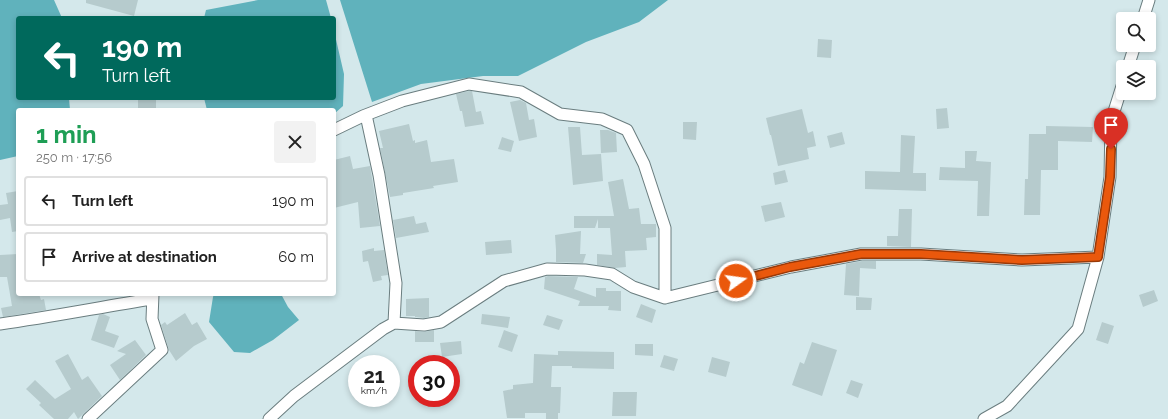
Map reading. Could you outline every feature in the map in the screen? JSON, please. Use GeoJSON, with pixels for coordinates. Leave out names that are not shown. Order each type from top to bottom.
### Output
{"type":"FeatureCollection","features":[{"type":"Feature","properties":{"kind":"street"},"geometry":{"type":"LineString","coordinates":[[1145,12],[1149,0]]}},
{"type":"Feature","properties":{"kind":"street"},"geometry":{"type":"LineString","coordinates":[[336,129],[366,115],[402,101],[469,84],[521,92],[560,114],[602,119],[627,130],[644,164],[665,228],[665,298]]}},
{"type":"Feature","properties":{"kind":"street"},"geometry":{"type":"LineString","coordinates":[[984,419],[1007,406],[1078,330],[1098,257],[1110,177],[1111,121],[1118,100]]}},
{"type":"Feature","properties":{"kind":"street"},"geometry":{"type":"LineString","coordinates":[[366,115],[379,175],[396,283],[394,323]]}},
{"type":"Feature","properties":{"kind":"street"},"geometry":{"type":"LineString","coordinates":[[268,419],[294,396],[383,329],[394,323],[424,325],[441,322],[504,281],[547,269],[585,270],[612,274],[633,287],[665,298],[790,267],[861,254],[921,254],[1022,260],[1098,257]]}},
{"type":"Feature","properties":{"kind":"street"},"geometry":{"type":"LineString","coordinates":[[0,324],[30,320],[153,297],[152,319],[162,350],[88,419]]}},
{"type":"Feature","properties":{"kind":"water"},"geometry":{"type":"Polygon","coordinates":[[[0,0],[54,0],[61,16],[16,16],[16,100],[69,100],[70,108],[16,108],[16,156],[0,160],[0,0]]]}},
{"type":"Feature","properties":{"kind":"water"},"geometry":{"type":"Polygon","coordinates":[[[258,0],[326,0],[330,16],[204,16],[206,10],[258,0]]]}},
{"type":"Feature","properties":{"kind":"water"},"geometry":{"type":"Polygon","coordinates":[[[340,0],[668,0],[639,22],[586,42],[518,76],[483,76],[421,84],[372,102],[340,0]]]}},
{"type":"Feature","properties":{"kind":"water"},"geometry":{"type":"Polygon","coordinates":[[[336,40],[344,74],[343,106],[336,112],[336,108],[206,108],[204,100],[336,100],[336,40]]]}},
{"type":"Feature","properties":{"kind":"water"},"geometry":{"type":"Polygon","coordinates":[[[282,296],[288,307],[299,320],[273,340],[250,353],[234,352],[209,322],[213,297],[282,296]]]}},
{"type":"Feature","properties":{"kind":"building"},"geometry":{"type":"Polygon","coordinates":[[[86,0],[138,0],[134,16],[86,3],[86,0]]]}},
{"type":"Feature","properties":{"kind":"building"},"geometry":{"type":"Polygon","coordinates":[[[818,39],[832,40],[831,58],[817,57],[818,39]]]}},
{"type":"Feature","properties":{"kind":"building"},"geometry":{"type":"Polygon","coordinates":[[[472,91],[476,112],[481,111],[484,124],[465,127],[462,111],[460,111],[456,94],[472,91]]]}},
{"type":"Feature","properties":{"kind":"building"},"geometry":{"type":"Polygon","coordinates":[[[138,100],[156,100],[156,108],[138,108],[138,100]]]}},
{"type":"Feature","properties":{"kind":"building"},"geometry":{"type":"Polygon","coordinates":[[[520,100],[526,103],[529,120],[534,119],[537,137],[519,141],[510,102],[520,100]]]}},
{"type":"Feature","properties":{"kind":"building"},"geometry":{"type":"Polygon","coordinates":[[[947,108],[949,128],[937,129],[936,109],[947,108]]]}},
{"type":"Feature","properties":{"kind":"building"},"geometry":{"type":"Polygon","coordinates":[[[802,109],[808,133],[813,131],[816,146],[807,148],[809,159],[778,166],[766,118],[802,109]]]}},
{"type":"Feature","properties":{"kind":"building"},"geometry":{"type":"Polygon","coordinates":[[[683,122],[697,122],[696,140],[683,139],[683,122]]]}},
{"type":"Feature","properties":{"kind":"building"},"geometry":{"type":"Polygon","coordinates":[[[409,124],[413,141],[415,140],[415,143],[427,140],[431,162],[454,159],[458,182],[433,186],[434,188],[403,193],[403,195],[390,197],[380,148],[383,148],[379,131],[409,124]]]}},
{"type":"Feature","properties":{"kind":"building"},"geometry":{"type":"Polygon","coordinates":[[[1046,126],[1093,127],[1092,142],[1058,141],[1058,170],[1041,170],[1040,215],[1024,215],[1025,179],[1028,179],[1029,134],[1046,134],[1046,126]]]}},
{"type":"Feature","properties":{"kind":"building"},"geometry":{"type":"Polygon","coordinates":[[[568,127],[580,127],[582,155],[601,154],[603,181],[573,185],[568,127]]]}},
{"type":"Feature","properties":{"kind":"building"},"geometry":{"type":"Polygon","coordinates":[[[600,130],[608,130],[616,133],[617,152],[601,153],[600,130]]]}},
{"type":"Feature","properties":{"kind":"building"},"geometry":{"type":"Polygon","coordinates":[[[842,132],[845,144],[830,148],[827,136],[842,132]]]}},
{"type":"Feature","properties":{"kind":"building"},"geometry":{"type":"Polygon","coordinates":[[[901,135],[915,136],[913,173],[926,173],[926,191],[865,189],[865,171],[900,172],[901,135]]]}},
{"type":"Feature","properties":{"kind":"building"},"geometry":{"type":"Polygon","coordinates":[[[502,137],[514,141],[511,152],[498,149],[502,137]]]}},
{"type":"Feature","properties":{"kind":"building"},"geometry":{"type":"Polygon","coordinates":[[[965,151],[977,151],[976,161],[991,162],[989,216],[977,216],[978,181],[939,180],[940,167],[965,168],[965,151]]]}},
{"type":"Feature","properties":{"kind":"building"},"geometry":{"type":"Polygon","coordinates":[[[350,156],[353,169],[370,166],[380,226],[360,228],[358,202],[336,208],[336,160],[350,156]]]}},
{"type":"Feature","properties":{"kind":"building"},"geometry":{"type":"Polygon","coordinates":[[[785,170],[788,182],[775,185],[773,173],[785,170]]]}},
{"type":"Feature","properties":{"kind":"building"},"geometry":{"type":"Polygon","coordinates":[[[623,179],[629,209],[639,208],[641,224],[656,224],[656,237],[646,238],[647,250],[625,251],[626,267],[615,268],[597,265],[597,254],[612,255],[610,228],[598,228],[598,219],[595,228],[574,228],[574,216],[614,216],[608,182],[623,179]]]}},
{"type":"Feature","properties":{"kind":"building"},"geometry":{"type":"Polygon","coordinates":[[[16,191],[16,231],[12,232],[10,218],[0,220],[0,205],[8,204],[6,193],[16,191]]]}},
{"type":"Feature","properties":{"kind":"building"},"geometry":{"type":"Polygon","coordinates":[[[781,202],[785,217],[765,222],[761,206],[781,202]]]}},
{"type":"Feature","properties":{"kind":"building"},"geometry":{"type":"Polygon","coordinates":[[[899,209],[912,209],[911,247],[887,246],[887,236],[898,236],[899,209]]]}},
{"type":"Feature","properties":{"kind":"building"},"geometry":{"type":"Polygon","coordinates":[[[414,216],[416,224],[426,222],[429,232],[396,238],[393,220],[414,216]]]}},
{"type":"Feature","properties":{"kind":"building"},"geometry":{"type":"Polygon","coordinates":[[[581,231],[580,254],[586,254],[583,263],[556,262],[555,235],[581,231]]]}},
{"type":"Feature","properties":{"kind":"building"},"geometry":{"type":"Polygon","coordinates":[[[511,240],[512,253],[486,255],[485,242],[511,240]]]}},
{"type":"Feature","properties":{"kind":"building"},"geometry":{"type":"Polygon","coordinates":[[[374,248],[374,251],[384,250],[388,275],[381,276],[382,280],[373,282],[368,261],[363,262],[362,251],[374,248]]]}},
{"type":"Feature","properties":{"kind":"building"},"geometry":{"type":"Polygon","coordinates":[[[16,254],[16,296],[40,296],[41,300],[44,299],[46,310],[3,317],[1,308],[12,306],[7,277],[0,277],[0,255],[16,254]]]}},
{"type":"Feature","properties":{"kind":"building"},"geometry":{"type":"Polygon","coordinates":[[[862,261],[876,261],[876,269],[860,268],[859,296],[844,295],[846,264],[862,261]]]}},
{"type":"Feature","properties":{"kind":"building"},"geometry":{"type":"Polygon","coordinates":[[[545,277],[578,277],[574,289],[596,297],[596,288],[606,288],[606,291],[621,291],[621,311],[608,310],[609,306],[578,306],[580,301],[544,289],[545,277]]]}},
{"type":"Feature","properties":{"kind":"building"},"geometry":{"type":"Polygon","coordinates":[[[1154,290],[1158,301],[1143,307],[1139,295],[1154,290]]]}},
{"type":"Feature","properties":{"kind":"building"},"geometry":{"type":"Polygon","coordinates":[[[856,297],[872,298],[871,310],[856,310],[856,297]]]}},
{"type":"Feature","properties":{"kind":"building"},"geometry":{"type":"Polygon","coordinates":[[[429,298],[429,317],[424,318],[406,316],[406,299],[429,298]]]}},
{"type":"Feature","properties":{"kind":"building"},"geometry":{"type":"Polygon","coordinates":[[[641,304],[656,310],[652,323],[636,317],[641,304]]]}},
{"type":"Feature","properties":{"kind":"building"},"geometry":{"type":"Polygon","coordinates":[[[185,313],[192,325],[197,322],[207,339],[194,346],[176,361],[169,350],[161,325],[165,322],[167,325],[185,313]]]}},
{"type":"Feature","properties":{"kind":"building"},"geometry":{"type":"Polygon","coordinates":[[[103,314],[110,317],[105,331],[119,336],[114,348],[91,340],[99,315],[103,314]]]}},
{"type":"Feature","properties":{"kind":"building"},"geometry":{"type":"Polygon","coordinates":[[[482,314],[510,317],[508,328],[481,324],[482,314]]]}},
{"type":"Feature","properties":{"kind":"building"},"geometry":{"type":"Polygon","coordinates":[[[547,315],[563,320],[559,330],[543,325],[547,315]]]}},
{"type":"Feature","properties":{"kind":"building"},"geometry":{"type":"Polygon","coordinates":[[[1102,322],[1114,326],[1108,344],[1096,340],[1102,322]]]}},
{"type":"Feature","properties":{"kind":"building"},"geometry":{"type":"Polygon","coordinates":[[[434,330],[434,342],[415,342],[415,331],[424,332],[434,330]]]}},
{"type":"Feature","properties":{"kind":"building"},"geometry":{"type":"Polygon","coordinates":[[[504,330],[518,335],[512,352],[498,347],[504,330]]]}},
{"type":"Feature","properties":{"kind":"building"},"geometry":{"type":"Polygon","coordinates":[[[135,340],[146,355],[120,380],[110,365],[126,354],[117,351],[135,340]]]}},
{"type":"Feature","properties":{"kind":"building"},"geometry":{"type":"Polygon","coordinates":[[[461,341],[462,354],[442,355],[440,343],[461,341]]]}},
{"type":"Feature","properties":{"kind":"building"},"geometry":{"type":"Polygon","coordinates":[[[812,342],[837,350],[822,396],[792,385],[800,362],[804,364],[812,342]]]}},
{"type":"Feature","properties":{"kind":"building"},"geometry":{"type":"Polygon","coordinates":[[[635,344],[653,344],[653,356],[635,355],[635,344]]]}},
{"type":"Feature","properties":{"kind":"building"},"geometry":{"type":"Polygon","coordinates":[[[558,351],[614,352],[614,369],[552,366],[551,387],[561,387],[560,413],[558,413],[558,419],[546,419],[546,413],[525,413],[525,418],[507,418],[503,391],[513,389],[513,385],[533,383],[534,354],[558,355],[558,351]]]}},
{"type":"Feature","properties":{"kind":"building"},"geometry":{"type":"Polygon","coordinates":[[[68,354],[82,380],[88,376],[102,396],[78,419],[74,412],[68,419],[54,419],[39,405],[41,403],[26,389],[35,380],[55,399],[71,389],[55,361],[68,354]]]}},
{"type":"Feature","properties":{"kind":"building"},"geometry":{"type":"Polygon","coordinates":[[[664,355],[678,359],[674,371],[660,367],[664,355]]]}},
{"type":"Feature","properties":{"kind":"building"},"geometry":{"type":"Polygon","coordinates":[[[712,357],[730,362],[726,377],[708,372],[712,357]]]}},
{"type":"Feature","properties":{"kind":"building"},"geometry":{"type":"Polygon","coordinates":[[[851,380],[863,384],[858,398],[846,393],[851,380]]]}},
{"type":"Feature","properties":{"kind":"building"},"geometry":{"type":"Polygon","coordinates":[[[613,392],[637,392],[636,416],[612,416],[613,392]]]}},
{"type":"Feature","properties":{"kind":"route"},"geometry":{"type":"LineString","coordinates":[[736,281],[790,267],[861,254],[921,254],[1022,260],[1098,257],[1110,177],[1111,149]]}}]}
